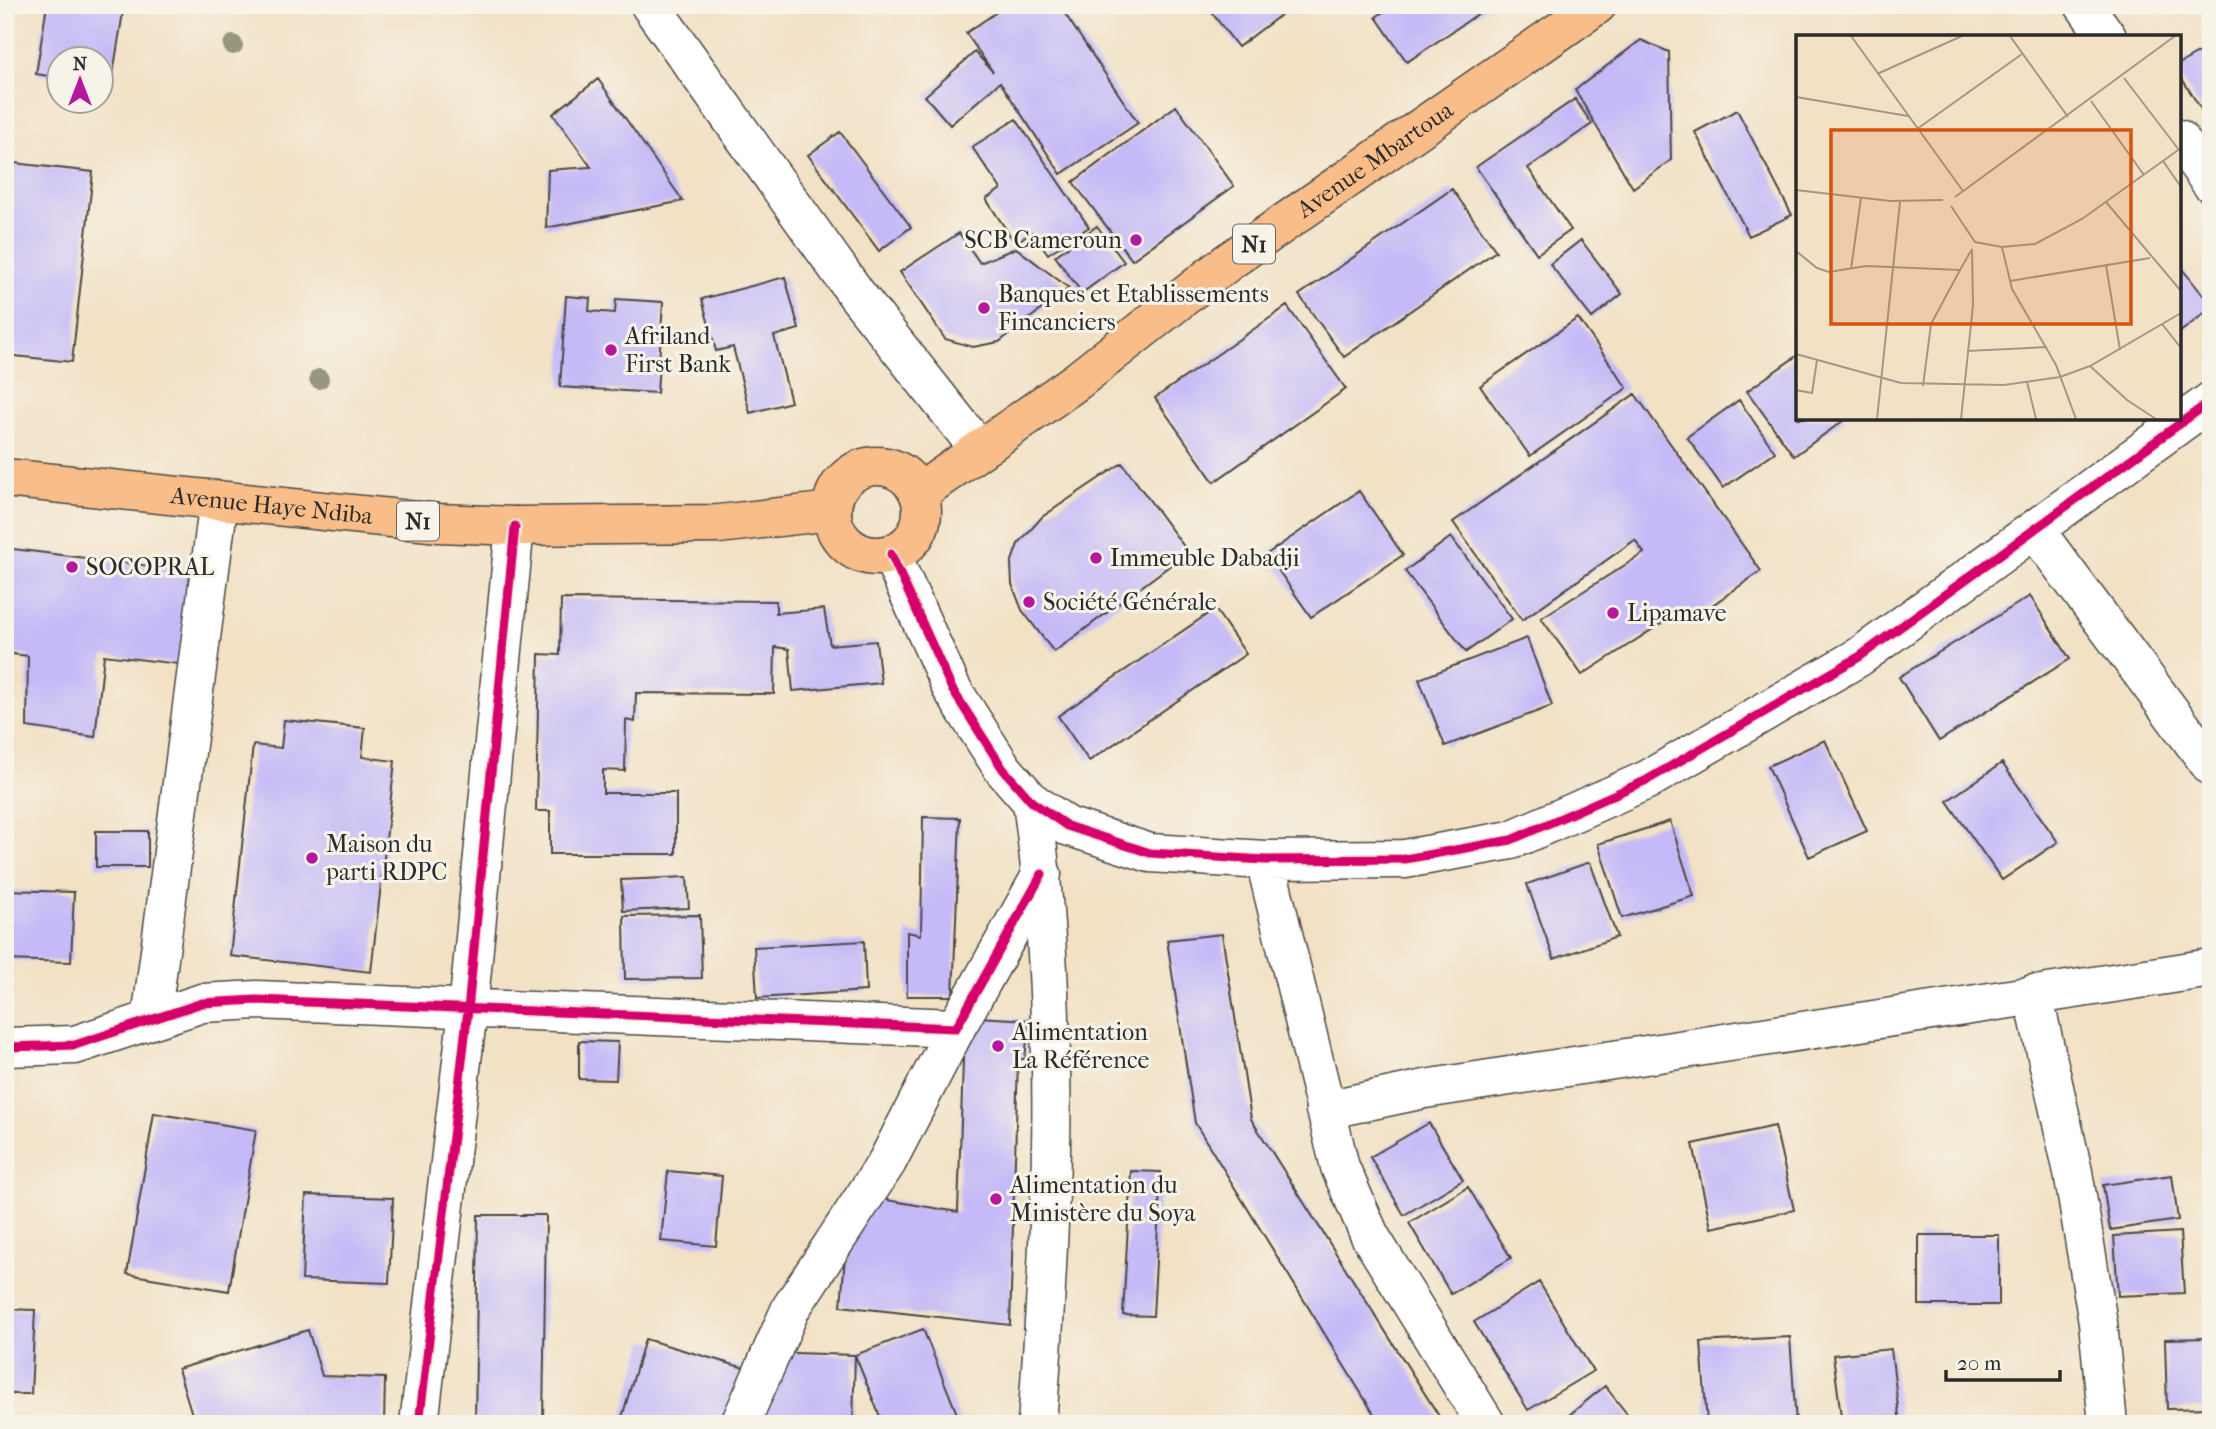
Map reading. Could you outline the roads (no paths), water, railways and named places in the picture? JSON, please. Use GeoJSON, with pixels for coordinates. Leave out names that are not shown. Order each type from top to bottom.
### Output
{"type":"FeatureCollection","features":[{"type":"Feature","properties":{"kind":"highway","name":"Avenue Mbartoua"},"geometry":{"type":"LineString","coordinates":[[919,493],[1077,381],[1228,262],[1597,5]]}},
{"type":"Feature","properties":{"kind":"highway"},"geometry":{"type":"LineString","coordinates":[[878,466],[895,470],[910,480],[919,493],[923,507],[918,530],[904,547],[891,554],[874,556],[851,547],[835,528],[832,512],[835,494],[846,479],[860,469],[878,466]]}},
{"type":"Feature","properties":{"kind":"highway","name":"Avenue Haye Ndiba"},"geometry":{"type":"LineString","coordinates":[[5,478],[439,523],[515,526],[719,524],[832,512]]}},
{"type":"Feature","properties":{"kind":"street"},"geometry":{"type":"LineString","coordinates":[[650,5],[857,295],[979,449]]}},
{"type":"Feature","properties":{"kind":"street"},"geometry":{"type":"LineString","coordinates":[[2084,5],[2106,35]]}},
{"type":"Feature","properties":{"kind":"street"},"geometry":{"type":"LineString","coordinates":[[2181,142],[2211,183]]}},
{"type":"Feature","properties":{"kind":"street"},"geometry":{"type":"LineString","coordinates":[[891,554],[952,690],[1003,769],[1032,802],[1067,826],[1150,853],[1265,860],[1405,859],[1511,840],[1647,780],[1859,657],[2211,401]]}},
{"type":"Feature","properties":{"kind":"street"},"geometry":{"type":"LineString","coordinates":[[151,1020],[219,500]]}},
{"type":"Feature","properties":{"kind":"street"},"geometry":{"type":"LineString","coordinates":[[419,1424],[467,1010],[515,526]]}},
{"type":"Feature","properties":{"kind":"street"},"geometry":{"type":"LineString","coordinates":[[2035,530],[2211,766]]}},
{"type":"Feature","properties":{"kind":"street"},"geometry":{"type":"LineString","coordinates":[[1032,802],[1042,874],[1053,1131],[1048,1287],[1037,1424]]}},
{"type":"Feature","properties":{"kind":"street"},"geometry":{"type":"LineString","coordinates":[[1265,860],[1340,1167],[1370,1236],[1486,1424]]}},
{"type":"Feature","properties":{"kind":"street"},"geometry":{"type":"LineString","coordinates":[[740,1424],[791,1308],[887,1162],[956,1028],[1042,874]]}},
{"type":"Feature","properties":{"kind":"street"},"geometry":{"type":"LineString","coordinates":[[1325,1110],[1425,1089],[1532,1075],[2211,968]]}},
{"type":"Feature","properties":{"kind":"street"},"geometry":{"type":"LineString","coordinates":[[2033,994],[2073,1172],[2098,1323],[2108,1424]]}},
{"type":"Feature","properties":{"kind":"street"},"geometry":{"type":"LineString","coordinates":[[5,1047],[75,1045],[202,1003],[257,999],[467,1010],[844,1021],[956,1028]]}},
{"type":"Feature","properties":{"kind":"place","name":"SCB Cameroun"},"geometry":{"type":"Point","coordinates":[1136,240]}},
{"type":"Feature","properties":{"kind":"place","name":"Banques et Etablissements Fincanciers"},"geometry":{"type":"Point","coordinates":[984,308]}},
{"type":"Feature","properties":{"kind":"place","name":"Afriland First Bank"},"geometry":{"type":"Point","coordinates":[611,350]}},
{"type":"Feature","properties":{"kind":"place","name":"Immeuble Dabadji"},"geometry":{"type":"Point","coordinates":[1096,558]}},
{"type":"Feature","properties":{"kind":"place","name":"SOCOPRAL"},"geometry":{"type":"Point","coordinates":[72,567]}},
{"type":"Feature","properties":{"kind":"place","name":"Société Générale"},"geometry":{"type":"Point","coordinates":[1029,602]}},
{"type":"Feature","properties":{"kind":"place","name":"Lipamave"},"geometry":{"type":"Point","coordinates":[1613,613]}},
{"type":"Feature","properties":{"kind":"place","name":"Maison du parti RDPC"},"geometry":{"type":"Point","coordinates":[312,858]}},
{"type":"Feature","properties":{"kind":"place","name":"Alimentation La Référence"},"geometry":{"type":"Point","coordinates":[998,1046]}},
{"type":"Feature","properties":{"kind":"place","name":"Alimentation du Ministère du Soya"},"geometry":{"type":"Point","coordinates":[996,1199]}}]}
